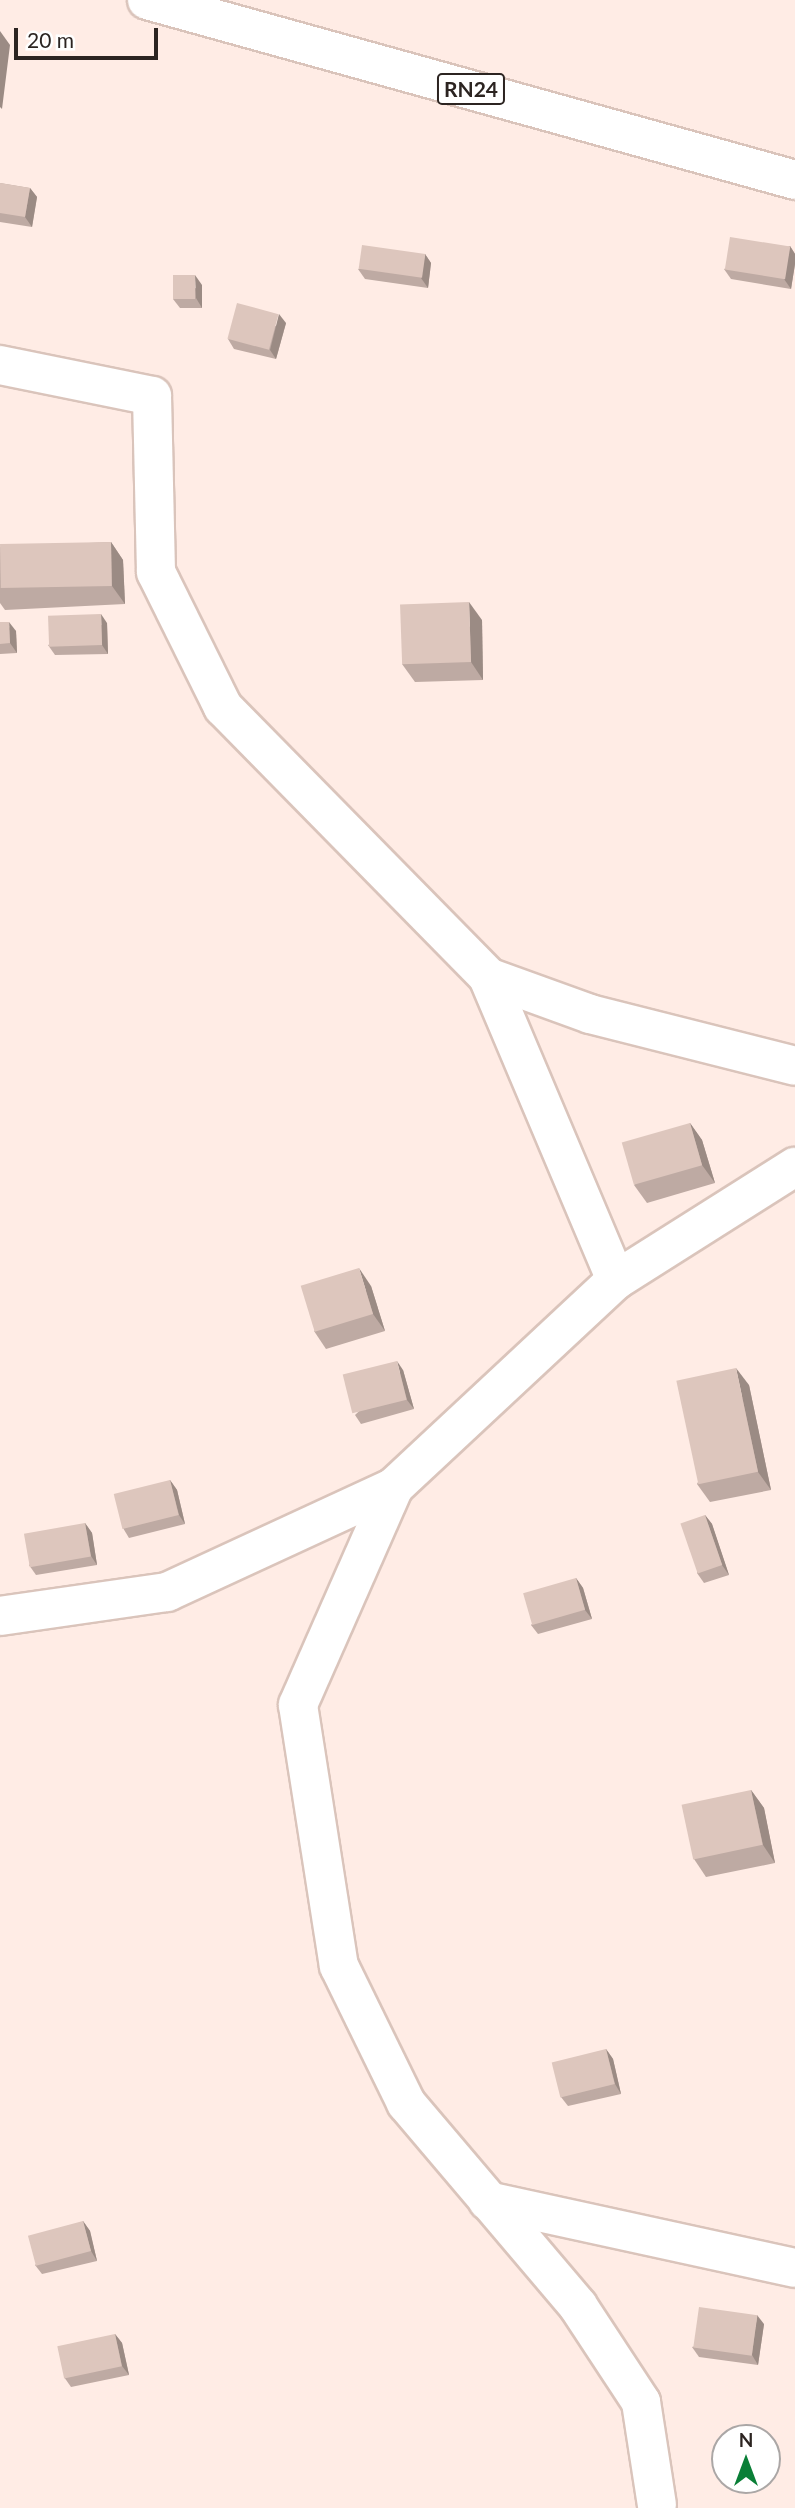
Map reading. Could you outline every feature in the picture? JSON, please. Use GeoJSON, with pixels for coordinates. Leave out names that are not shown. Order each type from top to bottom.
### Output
{"type":"FeatureCollection","features":[{"type":"Feature","properties":{"kind":"street","name":"RN24"},"geometry":{"type":"LineString","coordinates":[[147,0],[795,180]]}},
{"type":"Feature","properties":{"kind":"street"},"geometry":{"type":"LineString","coordinates":[[0,365],[152,396],[156,572],[223,707],[488,977],[616,1280]]}},
{"type":"Feature","properties":{"kind":"street"},"geometry":{"type":"LineString","coordinates":[[488,977],[590,1014],[795,1066]]}},
{"type":"Feature","properties":{"kind":"street"},"geometry":{"type":"LineString","coordinates":[[0,1616],[167,1592],[394,1487],[616,1280],[795,1167]]}},
{"type":"Feature","properties":{"kind":"street"},"geometry":{"type":"LineString","coordinates":[[394,1487],[298,1705],[340,1966],[406,2103],[578,2306],[641,2402],[657,2505]]}},
{"type":"Feature","properties":{"kind":"street"},"geometry":{"type":"LineString","coordinates":[[488,2201],[795,2268]]}},
{"type":"Feature","properties":{"kind":"building"},"geometry":{"type":"Polygon","coordinates":[[[0,183],[30,188],[25,217],[0,213],[0,183]]]}},
{"type":"Feature","properties":{"kind":"building"},"geometry":{"type":"Polygon","coordinates":[[[730,237],[790,247],[785,279],[725,270],[730,237]]]}},
{"type":"Feature","properties":{"kind":"building"},"geometry":{"type":"Polygon","coordinates":[[[362,245],[425,254],[422,278],[359,269],[362,245]]]}},
{"type":"Feature","properties":{"kind":"building"},"geometry":{"type":"Polygon","coordinates":[[[173,275],[195,275],[195,299],[173,299],[173,275]]]}},
{"type":"Feature","properties":{"kind":"building"},"geometry":{"type":"Polygon","coordinates":[[[237,303],[279,314],[269,350],[227,339],[237,303]]]}},
{"type":"Feature","properties":{"kind":"building"},"geometry":{"type":"Polygon","coordinates":[[[111,542],[112,586],[1,588],[0,544],[111,542]]]}},
{"type":"Feature","properties":{"kind":"building"},"geometry":{"type":"Polygon","coordinates":[[[469,602],[471,662],[402,664],[400,604],[469,602]]]}},
{"type":"Feature","properties":{"kind":"building"},"geometry":{"type":"Polygon","coordinates":[[[101,614],[102,645],[49,647],[48,616],[101,614]]]}},
{"type":"Feature","properties":{"kind":"building"},"geometry":{"type":"Polygon","coordinates":[[[0,622],[9,622],[10,643],[0,644],[0,622]]]}},
{"type":"Feature","properties":{"kind":"building"},"geometry":{"type":"Polygon","coordinates":[[[690,1123],[702,1165],[634,1185],[622,1143],[690,1123]]]}},
{"type":"Feature","properties":{"kind":"building"},"geometry":{"type":"Polygon","coordinates":[[[359,1268],[373,1314],[315,1332],[301,1286],[359,1268]]]}},
{"type":"Feature","properties":{"kind":"building"},"geometry":{"type":"Polygon","coordinates":[[[397,1361],[407,1400],[352,1413],[343,1375],[397,1361]]]}},
{"type":"Feature","properties":{"kind":"building"},"geometry":{"type":"Polygon","coordinates":[[[736,1368],[758,1472],[698,1484],[676,1381],[736,1368]]]}},
{"type":"Feature","properties":{"kind":"building"},"geometry":{"type":"Polygon","coordinates":[[[170,1480],[179,1515],[122,1529],[114,1494],[170,1480]]]}},
{"type":"Feature","properties":{"kind":"building"},"geometry":{"type":"Polygon","coordinates":[[[705,1515],[722,1565],[698,1574],[680,1523],[705,1515]]]}},
{"type":"Feature","properties":{"kind":"building"},"geometry":{"type":"Polygon","coordinates":[[[85,1523],[91,1556],[30,1567],[24,1534],[85,1523]]]}},
{"type":"Feature","properties":{"kind":"building"},"geometry":{"type":"Polygon","coordinates":[[[576,1578],[585,1610],[532,1625],[523,1593],[576,1578]]]}},
{"type":"Feature","properties":{"kind":"building"},"geometry":{"type":"Polygon","coordinates":[[[751,1790],[763,1845],[693,1860],[682,1805],[751,1790]]]}},
{"type":"Feature","properties":{"kind":"building"},"geometry":{"type":"Polygon","coordinates":[[[606,2049],[615,2084],[560,2097],[552,2063],[606,2049]]]}},
{"type":"Feature","properties":{"kind":"building"},"geometry":{"type":"Polygon","coordinates":[[[83,2221],[91,2251],[36,2266],[28,2236],[83,2221]]]}},
{"type":"Feature","properties":{"kind":"building"},"geometry":{"type":"Polygon","coordinates":[[[699,2307],[757,2315],[752,2356],[693,2348],[699,2307]]]}},
{"type":"Feature","properties":{"kind":"building"},"geometry":{"type":"Polygon","coordinates":[[[115,2334],[122,2366],[64,2379],[57,2346],[115,2334]]]}}]}
